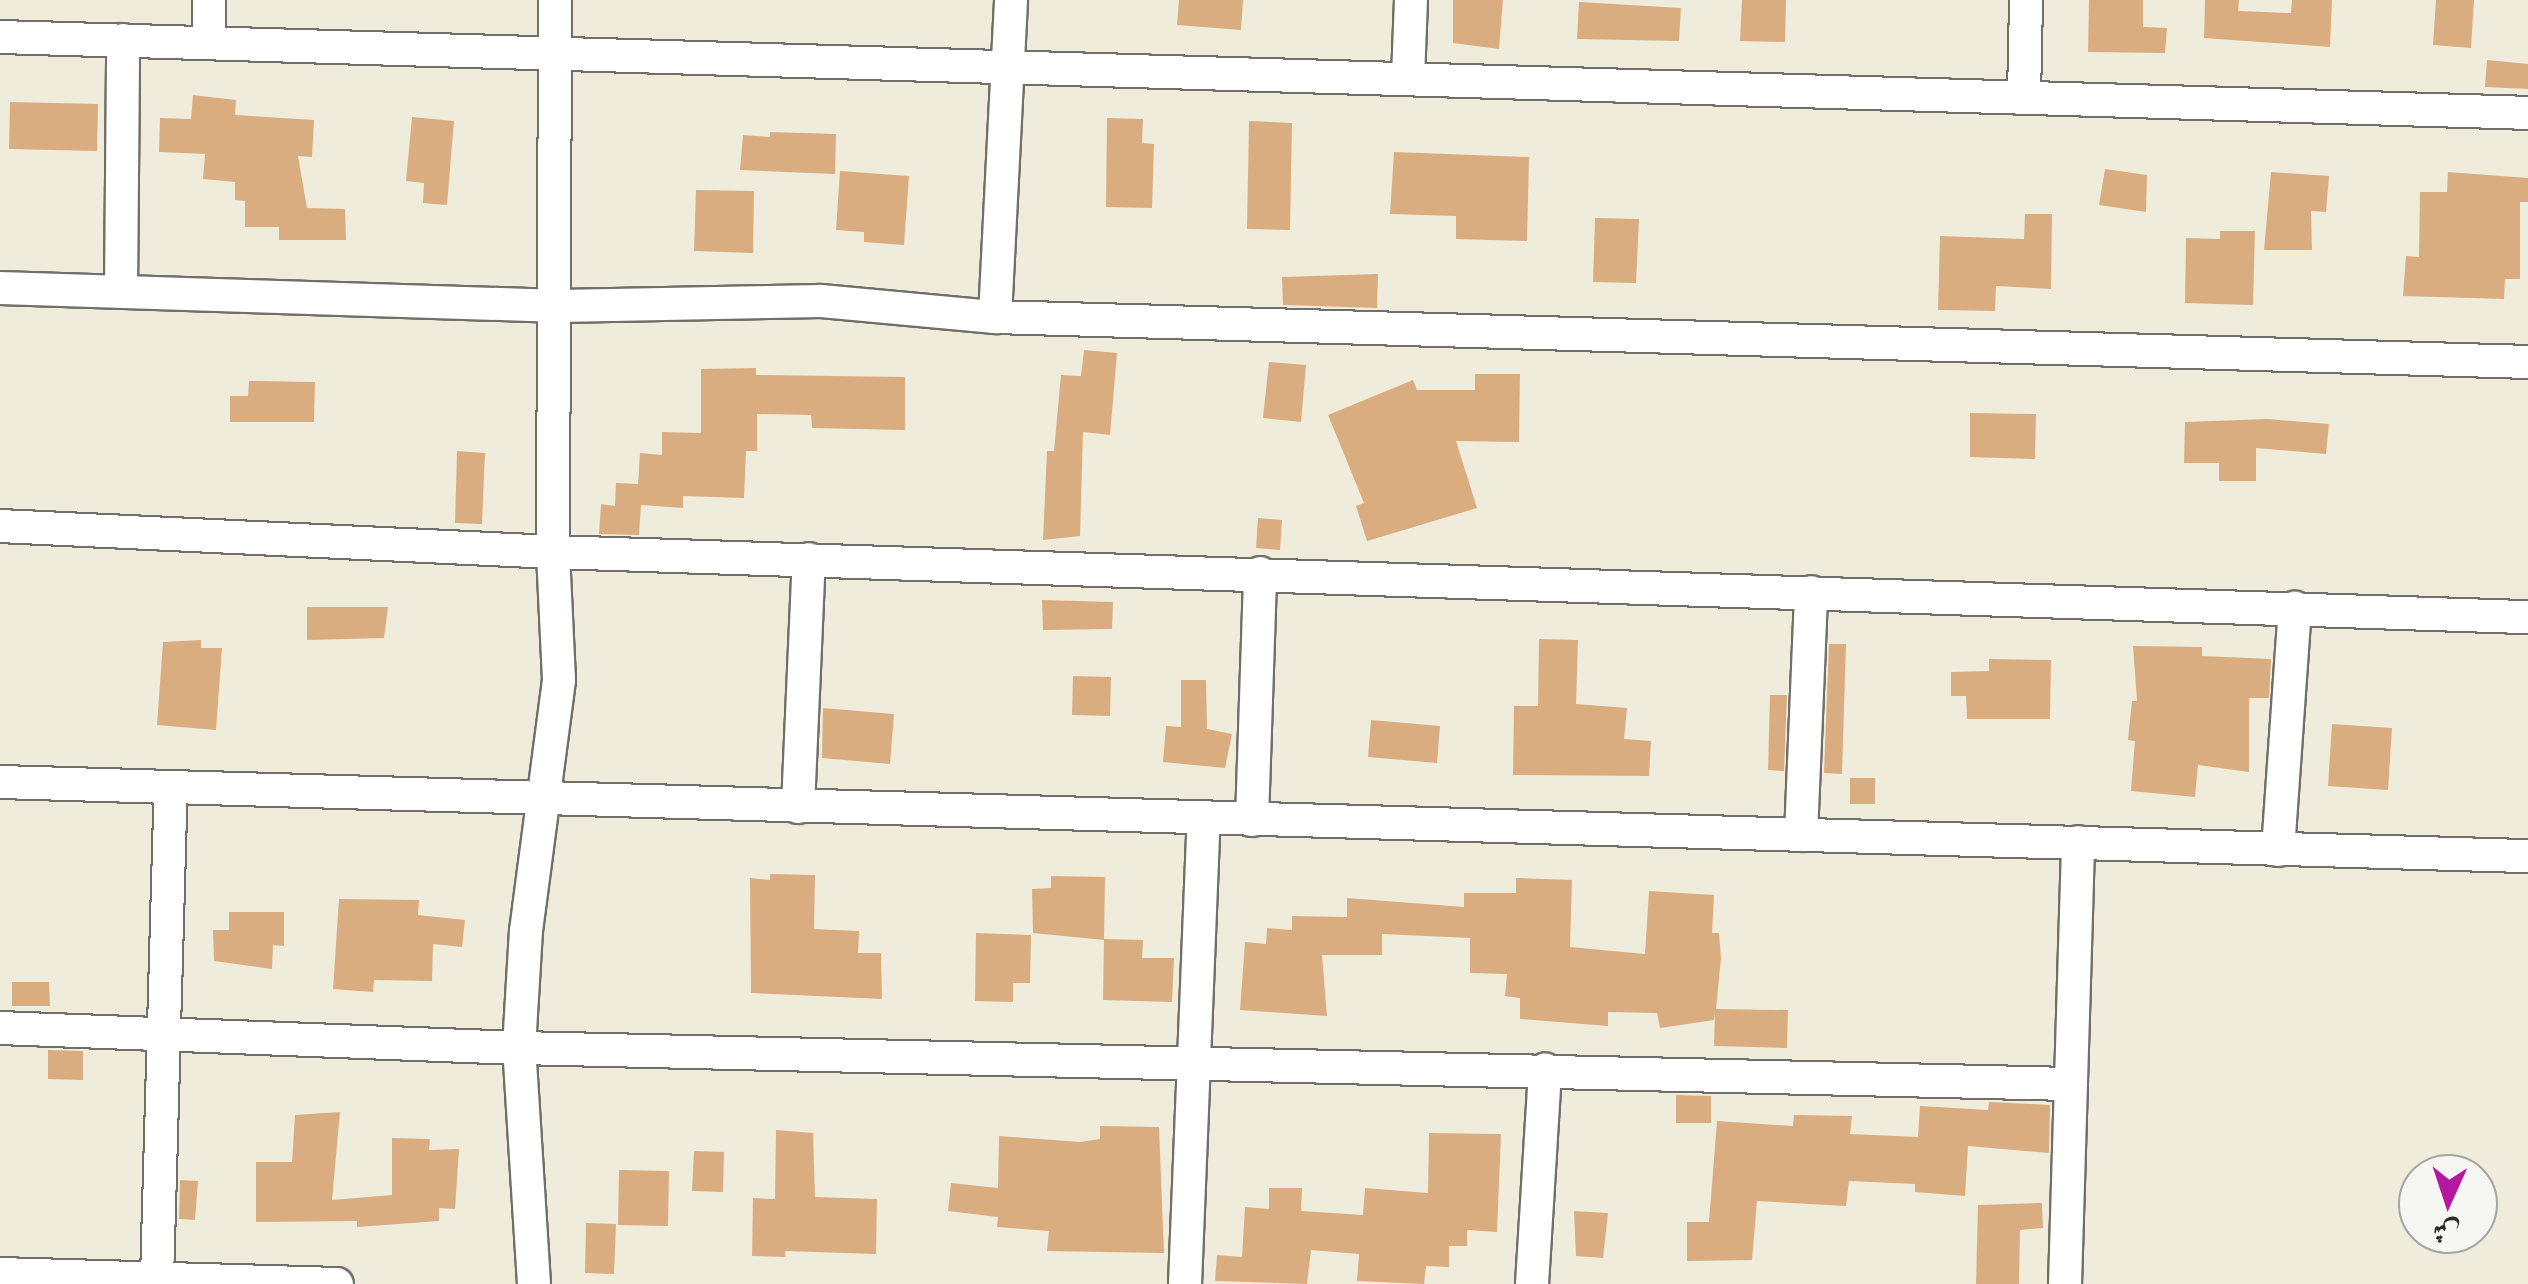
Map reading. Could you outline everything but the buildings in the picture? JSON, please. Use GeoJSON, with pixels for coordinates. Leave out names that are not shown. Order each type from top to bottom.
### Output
{"type":"FeatureCollection","features":[{"type":"Feature","properties":{"kind":"street"},"geometry":{"type":"LineString","coordinates":[[208,43],[209,0]]}},
{"type":"Feature","properties":{"kind":"street"},"geometry":{"type":"LineString","coordinates":[[534,1284],[519,1048],[526,931],[559,680],[553,552],[558,306],[554,0]]}},
{"type":"Feature","properties":{"kind":"street"},"geometry":{"type":"LineString","coordinates":[[995,317],[1010,70],[1010,0]]}},
{"type":"Feature","properties":{"kind":"street"},"geometry":{"type":"LineString","coordinates":[[1408,78],[1411,0]]}},
{"type":"Feature","properties":{"kind":"street"},"geometry":{"type":"LineString","coordinates":[[2024,97],[2026,0]]}},
{"type":"Feature","properties":{"kind":"street"},"geometry":{"type":"LineString","coordinates":[[0,37],[2528,113]]}},
{"type":"Feature","properties":{"kind":"street"},"geometry":{"type":"LineString","coordinates":[[121,291],[123,40]]}},
{"type":"Feature","properties":{"kind":"street"},"geometry":{"type":"LineString","coordinates":[[0,288],[558,306],[822,301],[995,317],[2528,362]]}},
{"type":"Feature","properties":{"kind":"street"},"geometry":{"type":"LineString","coordinates":[[0,526],[553,552],[2528,616]]}},
{"type":"Feature","properties":{"kind":"street"},"geometry":{"type":"LineString","coordinates":[[798,807],[810,559]]}},
{"type":"Feature","properties":{"kind":"street"},"geometry":{"type":"LineString","coordinates":[[1252,820],[1260,573]]}},
{"type":"Feature","properties":{"kind":"street"},"geometry":{"type":"LineString","coordinates":[[1802,835],[1811,592]]}},
{"type":"Feature","properties":{"kind":"street"},"geometry":{"type":"LineString","coordinates":[[2278,850],[2295,608]]}},
{"type":"Feature","properties":{"kind":"street"},"geometry":{"type":"LineString","coordinates":[[0,782],[2528,856]]}},
{"type":"Feature","properties":{"kind":"street"},"geometry":{"type":"LineString","coordinates":[[157,1278],[171,787]]}},
{"type":"Feature","properties":{"kind":"street"},"geometry":{"type":"LineString","coordinates":[[1185,1284],[1204,818]]}},
{"type":"Feature","properties":{"kind":"street"},"geometry":{"type":"LineString","coordinates":[[2065,1284],[2078,842]]}},
{"type":"Feature","properties":{"kind":"street"},"geometry":{"type":"LineString","coordinates":[[0,1028],[519,1048],[1545,1068],[2071,1084]]}},
{"type":"Feature","properties":{"kind":"street"},"geometry":{"type":"LineString","coordinates":[[1532,1284],[1545,1068]]}},
{"type":"Feature","properties":{"kind":"street"},"geometry":{"type":"LineString","coordinates":[[0,1274],[337,1284]]}}]}
